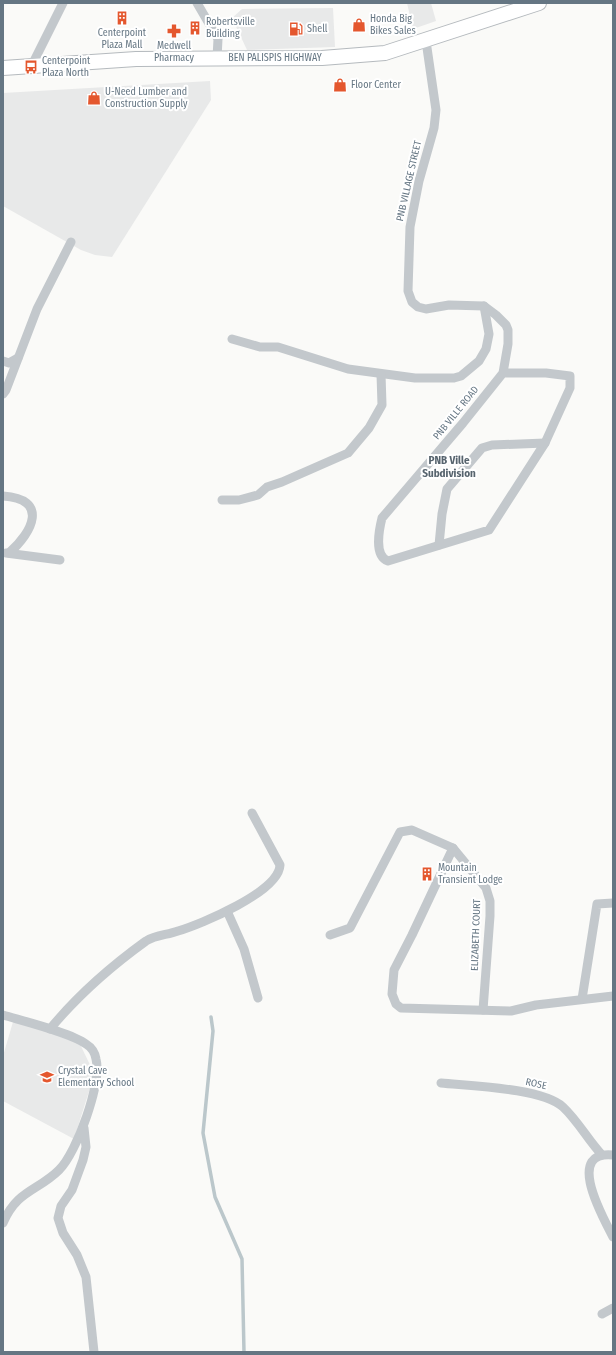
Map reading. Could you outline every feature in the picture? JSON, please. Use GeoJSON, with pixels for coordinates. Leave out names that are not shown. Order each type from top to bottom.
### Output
{"type":"FeatureCollection","features":[{"type":"Feature","properties":{"kind":"main road","name":"BEN PALISPIS HIGHWAY"},"geometry":{"type":"LineString","coordinates":[[3,68],[136,60],[322,58],[385,54],[539,3]]}},
{"type":"Feature","properties":{"kind":"street"},"geometry":{"type":"LineString","coordinates":[[31,67],[63,3]]}},
{"type":"Feature","properties":{"kind":"street"},"geometry":{"type":"LineString","coordinates":[[197,3],[218,39],[218,58]]}},
{"type":"Feature","properties":{"kind":"street","name":"PNB VILLAGE STREET"},"geometry":{"type":"LineString","coordinates":[[426,41],[436,110],[434,128],[419,181],[410,227],[408,291],[412,302],[418,307],[426,308],[449,305],[484,306]]}},
{"type":"Feature","properties":{"kind":"street"},"geometry":{"type":"LineString","coordinates":[[3,394],[6,390],[37,309],[71,242]]}},
{"type":"Feature","properties":{"kind":"street"},"geometry":{"type":"LineString","coordinates":[[232,338],[260,347],[278,347],[348,369],[425,379],[454,378],[461,376],[479,361],[486,350],[489,334],[484,306]]}},
{"type":"Feature","properties":{"kind":"street","name":"PNB VILLE ROAD"},"geometry":{"type":"LineString","coordinates":[[484,306],[496,315],[506,325],[508,330],[508,344],[503,373],[382,518],[379,530],[380,556],[383,560],[388,561],[489,530],[545,443],[570,388],[570,376],[546,373],[503,373]]}},
{"type":"Feature","properties":{"kind":"street"},"geometry":{"type":"LineString","coordinates":[[3,361],[9,363],[18,358]]}},
{"type":"Feature","properties":{"kind":"street"},"geometry":{"type":"LineString","coordinates":[[222,500],[239,500],[258,494],[266,487],[282,482],[348,453],[369,428],[382,405],[381,374]]}},
{"type":"Feature","properties":{"kind":"street"},"geometry":{"type":"LineString","coordinates":[[439,545],[447,489],[482,448],[492,445],[545,443]]}},
{"type":"Feature","properties":{"kind":"street"},"geometry":{"type":"LineString","coordinates":[[3,496],[20,498],[30,507],[33,516],[32,524],[28,532],[6,553]]}},
{"type":"Feature","properties":{"kind":"street"},"geometry":{"type":"LineString","coordinates":[[6,553],[60,560]]}},
{"type":"Feature","properties":{"kind":"street"},"geometry":{"type":"LineString","coordinates":[[50,1029],[65,1010],[93,982],[146,941],[154,936],[175,932],[194,926],[227,911],[241,904],[274,879],[280,871],[277,858],[252,813]]}},
{"type":"Feature","properties":{"kind":"street"},"geometry":{"type":"LineString","coordinates":[[330,935],[350,928],[400,832],[404,830],[412,830],[453,848],[394,970],[392,994],[396,1004],[401,1008],[512,1011],[536,1005],[613,996]]}},
{"type":"Feature","properties":{"kind":"street","name":"ELIZABETH COURT"},"geometry":{"type":"LineString","coordinates":[[453,848],[486,888],[490,900],[483,1010]]}},
{"type":"Feature","properties":{"kind":"street"},"geometry":{"type":"LineString","coordinates":[[582,999],[597,904],[613,903]]}},
{"type":"Feature","properties":{"kind":"street"},"geometry":{"type":"LineString","coordinates":[[227,911],[244,949],[258,998]]}},
{"type":"Feature","properties":{"kind":"street"},"geometry":{"type":"LineString","coordinates":[[3,1014],[80,1039],[92,1050],[96,1059],[97,1067],[92,1097],[83,1127],[65,1163],[59,1170],[18,1199],[7,1213],[3,1223]]}},
{"type":"Feature","properties":{"kind":"street","name":"ROSE"},"geometry":{"type":"LineString","coordinates":[[441,1083],[531,1093],[555,1101],[564,1108],[602,1155]]}},
{"type":"Feature","properties":{"kind":"street"},"geometry":{"type":"LineString","coordinates":[[83,1127],[86,1147],[83,1160],[72,1190],[61,1206],[58,1218],[63,1233],[77,1255],[86,1277],[94,1352]]}},
{"type":"Feature","properties":{"kind":"street"},"geometry":{"type":"LineString","coordinates":[[613,1155],[602,1155],[596,1158],[589,1170],[590,1186],[613,1237]]}},
{"type":"Feature","properties":{"kind":"street"},"geometry":{"type":"LineString","coordinates":[[602,1314],[613,1308]]}},
{"type":"Feature","properties":{"kind":"shaded area"},"geometry":{"type":"Polygon","coordinates":[[[407,3],[431,3],[436,21],[413,29],[407,3]]]}},
{"type":"Feature","properties":{"kind":"shaded area"},"geometry":{"type":"Polygon","coordinates":[[[333,8],[335,47],[247,50],[232,18],[242,9],[333,8]]]}},
{"type":"Feature","properties":{"kind":"shaded area"},"geometry":{"type":"Polygon","coordinates":[[[210,81],[211,100],[112,257],[95,255],[81,250],[3,206],[3,93],[210,81]]]}},
{"type":"Feature","properties":{"kind":"shaded area","name":"Crystal Cave Elementary School"},"geometry":{"type":"Polygon","coordinates":[[[15,1015],[78,1040],[92,1069],[91,1085],[74,1139],[3,1101],[3,1056],[15,1015]]]}},
{"type":"Feature","properties":{"kind":"waterway"},"geometry":{"type":"LineString","coordinates":[[211,1017],[213,1031],[203,1133],[215,1197],[242,1259],[244,1352]]}},
{"type":"Feature","properties":{"kind":"place","name":"Centerpoint Plaza Mall"},"geometry":{"type":"Point","coordinates":[122,18]}},
{"type":"Feature","properties":{"kind":"place","name":"Honda Big Bikes Sales"},"geometry":{"type":"Point","coordinates":[359,25]}},
{"type":"Feature","properties":{"kind":"place","name":"Robertsville Building"},"geometry":{"type":"Point","coordinates":[195,28]}},
{"type":"Feature","properties":{"kind":"place","name":"Shell"},"geometry":{"type":"Point","coordinates":[296,29]}},
{"type":"Feature","properties":{"kind":"place","name":"Medwell Pharmacy"},"geometry":{"type":"Point","coordinates":[174,31]}},
{"type":"Feature","properties":{"kind":"place","name":"Centerpoint Plaza North"},"geometry":{"type":"Point","coordinates":[31,67]}},
{"type":"Feature","properties":{"kind":"place","name":"Floor Center"},"geometry":{"type":"Point","coordinates":[340,85]}},
{"type":"Feature","properties":{"kind":"place","name":"U-Need Lumber and Construction Supply"},"geometry":{"type":"Point","coordinates":[94,98]}},
{"type":"Feature","properties":{"kind":"place","name":"Mountain Transient Lodge"},"geometry":{"type":"Point","coordinates":[427,874]}},
{"type":"Feature","properties":{"kind":"place","name":"Crystal Cave Elementary School"},"geometry":{"type":"Point","coordinates":[47,1077]}},
{"type":"Feature","properties":{"kind":"district","name":"PNB Ville Subdivision"},"geometry":{"type":"Point","coordinates":[449,466]}}]}
